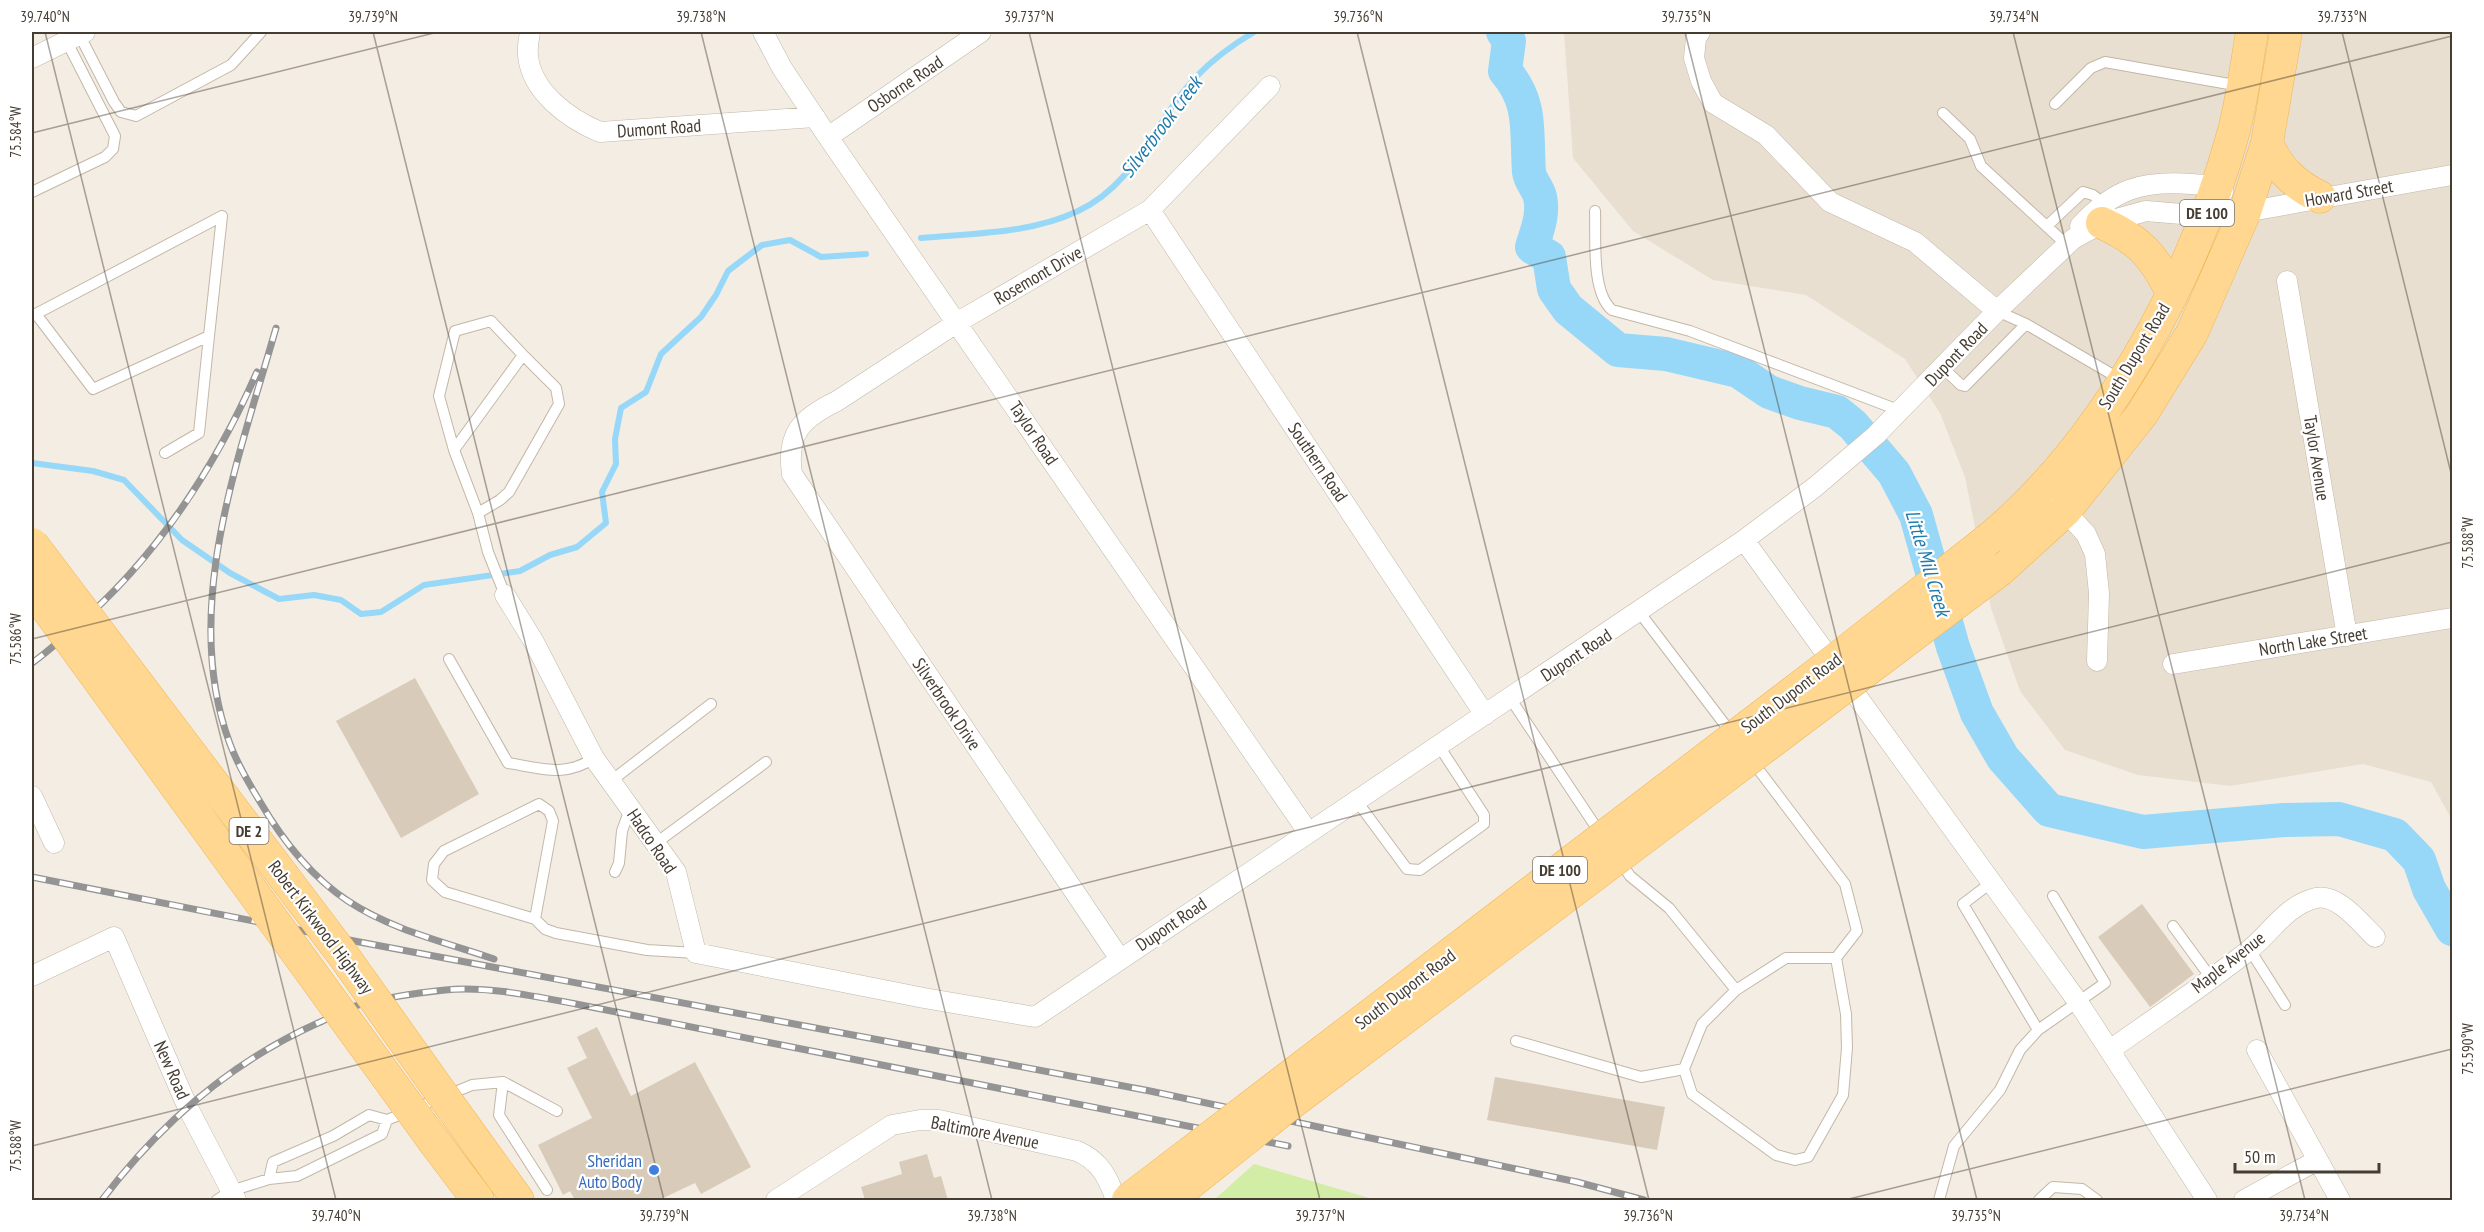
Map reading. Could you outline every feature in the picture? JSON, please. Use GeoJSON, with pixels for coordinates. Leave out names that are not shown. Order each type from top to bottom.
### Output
{"type":"FeatureCollection","features":[{"type":"Feature","properties":{"kind":"main road","name":"South Dupont Road"},"geometry":{"type":"LineString","coordinates":[[1128,1200],[1826,667],[1990,537],[2048,483],[2123,380],[2172,293],[2206,216],[2234,133],[2252,32]]}},
{"type":"Feature","properties":{"kind":"main road","name":"South Dupont Road"},"geometry":{"type":"LineString","coordinates":[[1169,1200],[1285,1108],[2000,570],[2065,511],[2142,414],[2192,333],[2245,212],[2266,143],[2286,32]]}},
{"type":"Feature","properties":{"kind":"main road"},"geometry":{"type":"LineString","coordinates":[[2266,143],[2273,157],[2289,177],[2320,197]]}},
{"type":"Feature","properties":{"kind":"main road"},"geometry":{"type":"LineString","coordinates":[[2103,213],[2153,258],[2172,293]]}},
{"type":"Feature","properties":{"kind":"main road","name":"Robert Kirkwood Highway"},"geometry":{"type":"LineString","coordinates":[[32,544],[343,955],[461,1121],[532,1195]]}},
{"type":"Feature","properties":{"kind":"main road","name":"Robert Kirkwood Highway"},"geometry":{"type":"LineString","coordinates":[[32,588],[478,1200]]}},
{"type":"Feature","properties":{"kind":"street","name":"Dumont Road"},"geometry":{"type":"LineString","coordinates":[[530,32],[528,56],[538,83],[555,104],[571,117],[600,132],[815,117]]}},
{"type":"Feature","properties":{"kind":"street","name":"Taylor Road"},"geometry":{"type":"LineString","coordinates":[[763,32],[782,68],[815,117],[1308,832]]}},
{"type":"Feature","properties":{"kind":"street","name":"Osborne Road"},"geometry":{"type":"LineString","coordinates":[[828,136],[981,32]]}},
{"type":"Feature","properties":{"kind":"street"},"geometry":{"type":"LineString","coordinates":[[1700,32],[1696,39],[1694,58],[1701,81],[1713,103],[1766,135],[1830,202],[1915,242],[1997,311]]}},
{"type":"Feature","properties":{"kind":"street"},"geometry":{"type":"LineString","coordinates":[[32,57],[77,35]]}},
{"type":"Feature","properties":{"kind":"street","name":"Rosemont Drive"},"geometry":{"type":"LineString","coordinates":[[791,445],[801,424],[817,411],[837,401],[958,322],[1150,210],[1270,86]]}},
{"type":"Feature","properties":{"kind":"street","name":"Howard Street"},"geometry":{"type":"LineString","coordinates":[[2245,212],[2452,175]]}},
{"type":"Feature","properties":{"kind":"street","name":"Dupont Road"},"geometry":{"type":"LineString","coordinates":[[696,952],[924,998],[1035,1017],[1308,832],[1640,613],[1744,540],[1876,435],[1997,311],[2070,242],[2134,187],[2153,183],[2217,186]]}},
{"type":"Feature","properties":{"kind":"street"},"geometry":{"type":"LineString","coordinates":[[2217,186],[2245,212]]}},
{"type":"Feature","properties":{"kind":"street","name":"Southern Road"},"geometry":{"type":"LineString","coordinates":[[1150,210],[1485,715]]}},
{"type":"Feature","properties":{"kind":"street","name":"Dupont Road"},"geometry":{"type":"LineString","coordinates":[[2103,213],[2145,211],[2206,216],[2245,212]]}},
{"type":"Feature","properties":{"kind":"street","name":"Taylor Avenue"},"geometry":{"type":"LineString","coordinates":[[2288,281],[2347,636]]}},
{"type":"Feature","properties":{"kind":"street","name":"Silverbrook Drive"},"geometry":{"type":"LineString","coordinates":[[791,445],[789,457],[792,474],[805,495],[1120,959]]}},
{"type":"Feature","properties":{"kind":"street"},"geometry":{"type":"LineString","coordinates":[[2048,483],[2065,511],[2086,534],[2095,554],[2099,593],[2097,661]]}},
{"type":"Feature","properties":{"kind":"street"},"geometry":{"type":"LineString","coordinates":[[1744,540],[2078,1002],[2207,1200]]}},
{"type":"Feature","properties":{"kind":"street","name":"Hadco Road"},"geometry":{"type":"LineString","coordinates":[[505,595],[594,758],[676,872],[696,952]]}},
{"type":"Feature","properties":{"kind":"street","name":"North Lake Street"},"geometry":{"type":"LineString","coordinates":[[2173,664],[2452,618]]}},
{"type":"Feature","properties":{"kind":"street"},"geometry":{"type":"LineString","coordinates":[[32,796],[54,843]]}},
{"type":"Feature","properties":{"kind":"street","name":"Maple Avenue"},"geometry":{"type":"LineString","coordinates":[[2110,1050],[2250,950],[2287,912],[2317,897],[2332,900],[2343,907],[2375,937]]}},
{"type":"Feature","properties":{"kind":"street","name":"New Road"},"geometry":{"type":"LineString","coordinates":[[32,976],[114,937],[228,1197]]}},
{"type":"Feature","properties":{"kind":"street"},"geometry":{"type":"LineString","coordinates":[[2257,1050],[2316,1161],[2340,1200]]}},
{"type":"Feature","properties":{"kind":"street","name":"Baltimore Avenue"},"geometry":{"type":"LineString","coordinates":[[776,1200],[892,1125],[920,1120],[939,1120],[1077,1151],[1093,1158],[1105,1172],[1116,1200]]}},
{"type":"Feature","properties":{"kind":"street"},"geometry":{"type":"LineString","coordinates":[[2244,1200],[2316,1161]]}},
{"type":"Feature","properties":{"kind":"lane"},"geometry":{"type":"LineString","coordinates":[[77,35],[114,102],[121,111],[136,116],[231,65],[261,32]]}},
{"type":"Feature","properties":{"kind":"lane"},"geometry":{"type":"LineString","coordinates":[[32,192],[105,157],[112,148],[115,136],[77,35]]}},
{"type":"Feature","properties":{"kind":"lane"},"geometry":{"type":"LineString","coordinates":[[2055,104],[2091,68],[2105,62],[2243,86]]}},
{"type":"Feature","properties":{"kind":"lane"},"geometry":{"type":"LineString","coordinates":[[1943,114],[1970,139],[1981,166],[2047,226],[2070,242]]}},
{"type":"Feature","properties":{"kind":"lane"},"geometry":{"type":"LineString","coordinates":[[2047,226],[2083,192],[2093,195],[2103,213]]}},
{"type":"Feature","properties":{"kind":"lane"},"geometry":{"type":"LineString","coordinates":[[1595,211],[1600,291],[1605,304],[1612,310],[1690,331],[1901,411]]}},
{"type":"Feature","properties":{"kind":"lane"},"geometry":{"type":"LineString","coordinates":[[165,453],[198,433],[209,336],[222,216],[34,315],[93,389],[209,336]]}},
{"type":"Feature","properties":{"kind":"lane"},"geometry":{"type":"LineString","coordinates":[[1997,311],[2026,324],[2123,380]]}},
{"type":"Feature","properties":{"kind":"lane"},"geometry":{"type":"LineString","coordinates":[[478,513],[500,501],[509,492],[559,404],[556,388],[490,321],[455,331],[439,396],[454,450],[505,595]]}},
{"type":"Feature","properties":{"kind":"lane"},"geometry":{"type":"LineString","coordinates":[[1943,368],[1960,385],[1965,386],[2026,324]]}},
{"type":"Feature","properties":{"kind":"lane"},"geometry":{"type":"LineString","coordinates":[[454,450],[523,355]]}},
{"type":"Feature","properties":{"kind":"lane"},"geometry":{"type":"LineString","coordinates":[[1640,613],[1845,884],[1857,932],[1836,958],[1846,1014],[1847,1048],[1843,1095],[1808,1157],[1795,1160],[1776,1155],[1692,1094],[1684,1069],[1702,1024],[1736,990],[1786,958],[1836,958]]}},
{"type":"Feature","properties":{"kind":"lane"},"geometry":{"type":"LineString","coordinates":[[449,659],[508,763],[557,771],[579,768],[594,758]]}},
{"type":"Feature","properties":{"kind":"lane"},"geometry":{"type":"LineString","coordinates":[[1510,698],[1630,876],[1669,908],[1736,990]]}},
{"type":"Feature","properties":{"kind":"lane"},"geometry":{"type":"LineString","coordinates":[[611,781],[711,704]]}},
{"type":"Feature","properties":{"kind":"lane"},"geometry":{"type":"LineString","coordinates":[[1356,800],[1407,868],[1420,870],[1484,824],[1484,815],[1439,746]]}},
{"type":"Feature","properties":{"kind":"lane"},"geometry":{"type":"LineString","coordinates":[[656,843],[766,762]]}},
{"type":"Feature","properties":{"kind":"lane"},"geometry":{"type":"LineString","coordinates":[[535,919],[553,821],[549,811],[538,804],[444,851],[434,864],[432,880],[445,892],[535,919],[545,929],[556,933],[648,950],[696,952]]}},
{"type":"Feature","properties":{"kind":"lane"},"geometry":{"type":"LineString","coordinates":[[615,872],[619,863],[622,831],[630,808]]}},
{"type":"Feature","properties":{"kind":"lane"},"geometry":{"type":"LineString","coordinates":[[1992,882],[1963,903],[2038,1030]]}},
{"type":"Feature","properties":{"kind":"lane"},"geometry":{"type":"LineString","coordinates":[[1939,1200],[1954,1146],[2000,1090],[2020,1050],[2038,1030],[2105,983],[2053,896]]}},
{"type":"Feature","properties":{"kind":"lane"},"geometry":{"type":"LineString","coordinates":[[2174,926],[2211,978]]}},
{"type":"Feature","properties":{"kind":"lane"},"geometry":{"type":"LineString","coordinates":[[2250,950],[2285,1005]]}},
{"type":"Feature","properties":{"kind":"lane"},"geometry":{"type":"LineString","coordinates":[[1516,1041],[1641,1077],[1684,1069]]}},
{"type":"Feature","properties":{"kind":"lane"},"geometry":{"type":"LineString","coordinates":[[269,1179],[273,1162],[333,1136],[369,1115],[387,1120],[472,1085],[503,1082],[557,1111]]}},
{"type":"Feature","properties":{"kind":"lane"},"geometry":{"type":"LineString","coordinates":[[503,1082],[499,1115],[532,1195]]}},
{"type":"Feature","properties":{"kind":"lane"},"geometry":{"type":"LineString","coordinates":[[228,1197],[269,1179],[297,1176],[382,1134],[387,1120]]}},
{"type":"Feature","properties":{"kind":"lane"},"geometry":{"type":"LineString","coordinates":[[2039,1200],[2053,1187],[2082,1189],[2097,1200]]}},
{"type":"Feature","properties":{"kind":"shaded area"},"geometry":{"type":"Polygon","coordinates":[[[1564,32],[2452,32],[2452,820],[2431,782],[2363,764],[2230,786],[2138,775],[2065,750],[2020,691],[1991,608],[1965,477],[1940,413],[1905,359],[1806,295],[1713,280],[1633,231],[1573,158],[1564,32]]]}},
{"type":"Feature","properties":{"kind":"green space"},"geometry":{"type":"Polygon","coordinates":[[[1254,1164],[1376,1200],[1214,1200],[1254,1164]]]}},
{"type":"Feature","properties":{"kind":"building"},"geometry":{"type":"Polygon","coordinates":[[[415,678],[479,794],[401,838],[336,721],[415,678]]]}},
{"type":"Feature","properties":{"kind":"building"},"geometry":{"type":"Polygon","coordinates":[[[2142,904],[2194,974],[2150,1007],[2098,937],[2142,904]]]}},
{"type":"Feature","properties":{"kind":"building"},"geometry":{"type":"Polygon","coordinates":[[[597,1027],[631,1096],[695,1062],[751,1167],[701,1194],[695,1183],[659,1200],[575,1200],[570,1191],[563,1195],[538,1145],[592,1118],[567,1068],[587,1058],[577,1037],[597,1027]]]}},
{"type":"Feature","properties":{"kind":"building"},"geometry":{"type":"Polygon","coordinates":[[[1495,1077],[1665,1107],[1657,1150],[1487,1120],[1495,1077]]]}},
{"type":"Feature","properties":{"kind":"building"},"geometry":{"type":"Polygon","coordinates":[[[927,1154],[934,1178],[941,1176],[948,1200],[865,1200],[861,1187],[902,1174],[899,1162],[927,1154]]]}},
{"type":"Feature","properties":{"kind":"waterway","name":"Silverbrook Creek"},"geometry":{"type":"LineString","coordinates":[[921,238],[1001,231],[1041,224],[1060,219],[1099,199],[1131,167],[1182,93],[1197,76],[1224,52],[1254,32]]}},
{"type":"Feature","properties":{"kind":"waterway","name":"Little Mill Creek"},"geometry":{"type":"LineString","coordinates":[[1503,32],[1509,41],[1505,71],[1514,83],[1524,106],[1529,172],[1541,203],[1539,222],[1532,247],[1549,257],[1554,289],[1568,309],[1618,350],[1666,354],[1738,371],[1769,392],[1800,403],[1837,412],[1853,425],[1894,473],[1916,515],[1953,647],[1977,713],[2003,758],[2049,810],[2143,832],[2284,820],[2339,819],[2395,835],[2419,860],[2429,889],[2452,929]]}},
{"type":"Feature","properties":{"kind":"waterway","name":"Silverbrook Creek"},"geometry":{"type":"LineString","coordinates":[[32,463],[93,471],[124,480],[182,540],[230,573],[279,599],[314,595],[341,600],[361,614],[381,612],[424,585],[520,571],[550,555],[577,547],[606,523],[602,492],[616,464],[615,439],[621,408],[646,392],[661,354],[701,317],[728,271],[762,245],[790,240],[821,257],[866,254]]}},
{"type":"Feature","properties":{"kind":"railway"},"geometry":{"type":"LineString","coordinates":[[276,328],[232,481],[220,534],[213,588],[211,641],[216,693],[230,744],[247,779],[277,828],[309,868],[334,891],[382,920],[494,959]]}},
{"type":"Feature","properties":{"kind":"railway"},"geometry":{"type":"LineString","coordinates":[[32,663],[101,604],[155,545],[201,479],[240,409],[257,372]]}},
{"type":"Feature","properties":{"kind":"railway"},"geometry":{"type":"LineString","coordinates":[[32,877],[349,940],[1150,1091],[1577,1182],[1644,1200]]}},
{"type":"Feature","properties":{"kind":"railway"},"geometry":{"type":"LineString","coordinates":[[102,1200],[124,1172],[172,1121],[226,1076],[286,1039],[355,1006],[411,994],[461,989],[511,992],[576,1004],[1288,1146]]}},
{"type":"Feature","properties":{"kind":"place","name":"Sheridan Auto Body"},"geometry":{"type":"Point","coordinates":[654,1170]}}]}
